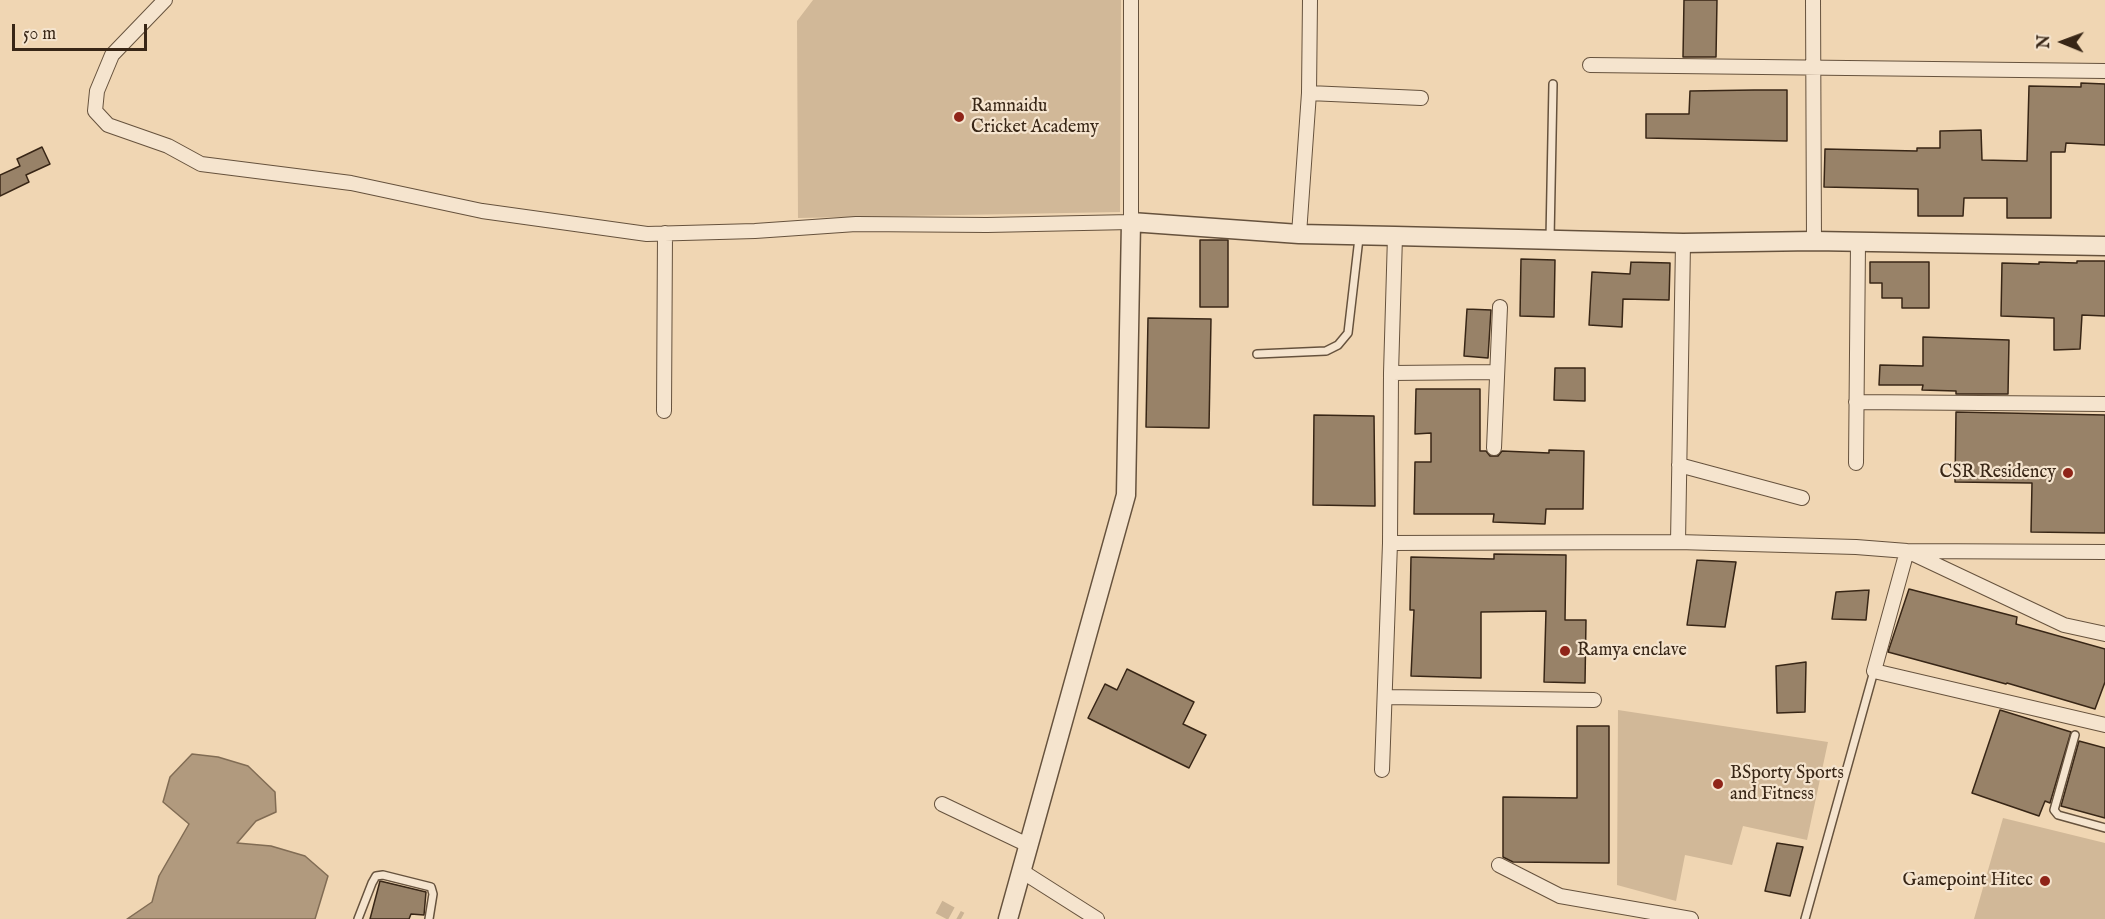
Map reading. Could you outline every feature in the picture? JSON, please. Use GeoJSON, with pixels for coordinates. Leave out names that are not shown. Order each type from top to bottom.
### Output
{"type":"FeatureCollection","features":[{"type":"Feature","properties":{"kind":"street"},"geometry":{"type":"LineString","coordinates":[[165,0],[112,55],[97,91],[95,111],[108,125],[168,146],[201,164],[351,183],[482,211],[647,234],[856,225],[1131,222],[1299,234],[1683,243],[1814,241],[2105,246]]}},
{"type":"Feature","properties":{"kind":"street"},"geometry":{"type":"LineString","coordinates":[[1008,919],[1023,872],[1126,495],[1131,222],[1131,0]]}},
{"type":"Feature","properties":{"kind":"street"},"geometry":{"type":"LineString","coordinates":[[1299,234],[1309,93],[1310,0]]}},
{"type":"Feature","properties":{"kind":"street"},"geometry":{"type":"LineString","coordinates":[[1814,0],[1812,69],[1814,241]]}},
{"type":"Feature","properties":{"kind":"street"},"geometry":{"type":"LineString","coordinates":[[1590,65],[2105,71]]}},
{"type":"Feature","properties":{"kind":"street"},"geometry":{"type":"LineString","coordinates":[[1309,93],[1421,98]]}},
{"type":"Feature","properties":{"kind":"street"},"geometry":{"type":"LineString","coordinates":[[664,411],[665,233]]}},
{"type":"Feature","properties":{"kind":"street"},"geometry":{"type":"LineString","coordinates":[[1382,770],[1390,543],[1390,373],[1395,236]]}},
{"type":"Feature","properties":{"kind":"street"},"geometry":{"type":"LineString","coordinates":[[1678,542],[1683,243]]}},
{"type":"Feature","properties":{"kind":"street"},"geometry":{"type":"LineString","coordinates":[[1856,463],[1858,243]]}},
{"type":"Feature","properties":{"kind":"street"},"geometry":{"type":"LineString","coordinates":[[1494,448],[1500,308]]}},
{"type":"Feature","properties":{"kind":"street"},"geometry":{"type":"LineString","coordinates":[[1390,373],[1497,372]]}},
{"type":"Feature","properties":{"kind":"street"},"geometry":{"type":"LineString","coordinates":[[1856,402],[2105,404]]}},
{"type":"Feature","properties":{"kind":"street"},"geometry":{"type":"LineString","coordinates":[[1679,465],[1802,498]]}},
{"type":"Feature","properties":{"kind":"street"},"geometry":{"type":"LineString","coordinates":[[1390,543],[1678,542],[1856,547],[1907,551],[2105,552]]}},
{"type":"Feature","properties":{"kind":"street"},"geometry":{"type":"LineString","coordinates":[[1907,551],[2064,625],[2105,634]]}},
{"type":"Feature","properties":{"kind":"street"},"geometry":{"type":"LineString","coordinates":[[1907,551],[1874,671],[2105,725]]}},
{"type":"Feature","properties":{"kind":"street"},"geometry":{"type":"LineString","coordinates":[[1386,696],[1594,700]]}},
{"type":"Feature","properties":{"kind":"street"},"geometry":{"type":"LineString","coordinates":[[942,804],[1030,846]]}},
{"type":"Feature","properties":{"kind":"street"},"geometry":{"type":"LineString","coordinates":[[1499,866],[1560,897],[1684,919]]}},
{"type":"Feature","properties":{"kind":"street"},"geometry":{"type":"LineString","coordinates":[[1023,872],[1078,913],[1098,919]]}},
{"type":"Feature","properties":{"kind":"lane"},"geometry":{"type":"LineString","coordinates":[[1550,239],[1553,84]]}},
{"type":"Feature","properties":{"kind":"lane"},"geometry":{"type":"LineString","coordinates":[[1257,354],[1326,351],[1338,345],[1348,333],[1360,235]]}},
{"type":"Feature","properties":{"kind":"lane"},"geometry":{"type":"LineString","coordinates":[[1805,919],[1874,671]]}},
{"type":"Feature","properties":{"kind":"lane"},"geometry":{"type":"LineString","coordinates":[[2075,735],[2054,810],[2058,815],[2105,828]]}},
{"type":"Feature","properties":{"kind":"lane"},"geometry":{"type":"LineString","coordinates":[[358,919],[372,883],[376,876],[383,875],[431,887],[433,894],[429,919]]}},
{"type":"Feature","properties":{"kind":"shaded area","name":"Ramnaidu Cricket Academy"},"geometry":{"type":"Polygon","coordinates":[[[813,0],[1121,0],[1120,212],[798,218],[797,21],[813,0]]]}},
{"type":"Feature","properties":{"kind":"shaded area","name":"BSporty Sports and Fitness"},"geometry":{"type":"Polygon","coordinates":[[[1618,710],[1828,742],[1807,840],[1743,826],[1732,865],[1685,855],[1676,901],[1617,885],[1618,710]]]}},
{"type":"Feature","properties":{"kind":"shaded area"},"geometry":{"type":"Polygon","coordinates":[[[192,754],[218,757],[248,766],[275,792],[276,812],[256,821],[237,843],[271,846],[305,856],[328,876],[315,919],[127,919],[152,902],[159,876],[189,824],[163,802],[170,777],[192,754]]]}},
{"type":"Feature","properties":{"kind":"shaded area","name":"Gamepoint Hitec"},"geometry":{"type":"Polygon","coordinates":[[[2003,818],[2105,843],[2105,919],[1974,919],[2003,818]]]}},
{"type":"Feature","properties":{"kind":"building"},"geometry":{"type":"Polygon","coordinates":[[[1684,0],[1717,0],[1716,57],[1683,57],[1684,0]]]}},
{"type":"Feature","properties":{"kind":"building"},"geometry":{"type":"Polygon","coordinates":[[[2081,83],[2105,84],[2105,145],[2066,143],[2065,152],[2051,152],[2051,218],[2007,218],[2007,198],[1964,198],[1963,216],[1918,216],[1918,189],[1824,187],[1825,149],[1917,151],[1917,148],[1940,148],[1940,131],[1981,130],[1982,160],[2027,161],[2029,86],[2081,87],[2081,83]]]}},
{"type":"Feature","properties":{"kind":"building"},"geometry":{"type":"Polygon","coordinates":[[[1787,90],[1787,141],[1646,138],[1646,114],[1689,114],[1690,91],[1787,90]]]}},
{"type":"Feature","properties":{"kind":"building"},"geometry":{"type":"Polygon","coordinates":[[[42,147],[50,164],[26,175],[29,182],[0,196],[0,175],[20,166],[17,159],[42,147]]]}},
{"type":"Feature","properties":{"kind":"building"},"geometry":{"type":"Polygon","coordinates":[[[1200,240],[1228,240],[1228,307],[1200,307],[1200,240]]]}},
{"type":"Feature","properties":{"kind":"building"},"geometry":{"type":"Polygon","coordinates":[[[1521,259],[1555,260],[1554,317],[1520,316],[1521,259]]]}},
{"type":"Feature","properties":{"kind":"building"},"geometry":{"type":"Polygon","coordinates":[[[2077,261],[2105,261],[2105,316],[2082,315],[2080,349],[2054,350],[2054,318],[2001,316],[2002,263],[2077,263],[2077,261]]]}},
{"type":"Feature","properties":{"kind":"building"},"geometry":{"type":"Polygon","coordinates":[[[1631,262],[1670,263],[1669,300],[1623,299],[1622,327],[1589,325],[1592,272],[1630,274],[1631,262]]]}},
{"type":"Feature","properties":{"kind":"building"},"geometry":{"type":"Polygon","coordinates":[[[1870,262],[1929,262],[1929,308],[1902,308],[1902,298],[1882,298],[1882,283],[1870,283],[1870,262]]]}},
{"type":"Feature","properties":{"kind":"building"},"geometry":{"type":"Polygon","coordinates":[[[1467,309],[1491,310],[1488,358],[1464,356],[1467,309]]]}},
{"type":"Feature","properties":{"kind":"building"},"geometry":{"type":"Polygon","coordinates":[[[1148,318],[1211,319],[1209,428],[1146,427],[1148,318]]]}},
{"type":"Feature","properties":{"kind":"building"},"geometry":{"type":"Polygon","coordinates":[[[1923,337],[2009,340],[2008,394],[1956,394],[1956,391],[1922,390],[1923,385],[1879,385],[1880,365],[1923,366],[1923,337]]]}},
{"type":"Feature","properties":{"kind":"building"},"geometry":{"type":"Polygon","coordinates":[[[1555,368],[1585,368],[1585,401],[1554,400],[1555,368]]]}},
{"type":"Feature","properties":{"kind":"building"},"geometry":{"type":"Polygon","coordinates":[[[1416,389],[1480,389],[1480,451],[1486,451],[1490,456],[1498,456],[1502,451],[1549,453],[1549,450],[1584,451],[1583,509],[1546,509],[1545,524],[1493,522],[1494,514],[1414,514],[1415,462],[1431,462],[1431,433],[1415,434],[1416,389]]]}},
{"type":"Feature","properties":{"kind":"building","name":"CSR Residency"},"geometry":{"type":"Polygon","coordinates":[[[1956,412],[2105,415],[2105,533],[2031,532],[2032,483],[1955,482],[1956,412]]]}},
{"type":"Feature","properties":{"kind":"building"},"geometry":{"type":"Polygon","coordinates":[[[1314,415],[1374,416],[1375,506],[1313,505],[1314,415]]]}},
{"type":"Feature","properties":{"kind":"building"},"geometry":{"type":"Polygon","coordinates":[[[1494,554],[1566,555],[1565,620],[1586,620],[1585,683],[1544,682],[1546,611],[1481,612],[1481,678],[1411,676],[1414,610],[1410,610],[1411,557],[1494,559],[1494,554]]]}},
{"type":"Feature","properties":{"kind":"building"},"geometry":{"type":"Polygon","coordinates":[[[1697,560],[1736,562],[1725,627],[1687,625],[1697,560]]]}},
{"type":"Feature","properties":{"kind":"building"},"geometry":{"type":"Polygon","coordinates":[[[1909,589],[2017,617],[2016,624],[2105,649],[2105,682],[2095,709],[1888,652],[1909,589]]]}},
{"type":"Feature","properties":{"kind":"building"},"geometry":{"type":"Polygon","coordinates":[[[1869,590],[1866,620],[1832,619],[1836,592],[1869,590]]]}},
{"type":"Feature","properties":{"kind":"building"},"geometry":{"type":"Polygon","coordinates":[[[1806,662],[1805,712],[1777,713],[1776,666],[1806,662]]]}},
{"type":"Feature","properties":{"kind":"building"},"geometry":{"type":"Polygon","coordinates":[[[1127,669],[1194,702],[1183,724],[1206,735],[1189,768],[1088,718],[1105,684],[1117,690],[1127,669]]]}},
{"type":"Feature","properties":{"kind":"building"},"geometry":{"type":"Polygon","coordinates":[[[2000,710],[2071,732],[2050,803],[2045,801],[2039,816],[1972,793],[2000,710]]]}},
{"type":"Feature","properties":{"kind":"building"},"geometry":{"type":"Polygon","coordinates":[[[1577,726],[1609,726],[1609,863],[1513,862],[1503,857],[1503,797],[1577,798],[1577,726]]]}},
{"type":"Feature","properties":{"kind":"building"},"geometry":{"type":"Polygon","coordinates":[[[2079,741],[2105,748],[2105,818],[2061,806],[2079,741]]]}},
{"type":"Feature","properties":{"kind":"building"},"geometry":{"type":"Polygon","coordinates":[[[1777,843],[1803,847],[1790,896],[1765,891],[1777,843]]]}},
{"type":"Feature","properties":{"kind":"building"},"geometry":{"type":"Polygon","coordinates":[[[380,881],[426,892],[424,915],[411,914],[409,919],[370,919],[380,881]]]}},
{"type":"Feature","properties":{"kind":"tunnel"},"geometry":{"type":"LineString","coordinates":[[939,907],[961,919]]}},
{"type":"Feature","properties":{"kind":"place","name":"Ramnaidu Cricket Academy"},"geometry":{"type":"Point","coordinates":[959,117]}},
{"type":"Feature","properties":{"kind":"place","name":"CSR Residency"},"geometry":{"type":"Point","coordinates":[2068,473]}},
{"type":"Feature","properties":{"kind":"place","name":"Ramya enclave"},"geometry":{"type":"Point","coordinates":[1565,651]}},
{"type":"Feature","properties":{"kind":"place","name":"BSporty Sports and Fitness"},"geometry":{"type":"Point","coordinates":[1718,784]}},
{"type":"Feature","properties":{"kind":"place","name":"Gamepoint Hitec"},"geometry":{"type":"Point","coordinates":[2045,881]}}]}
